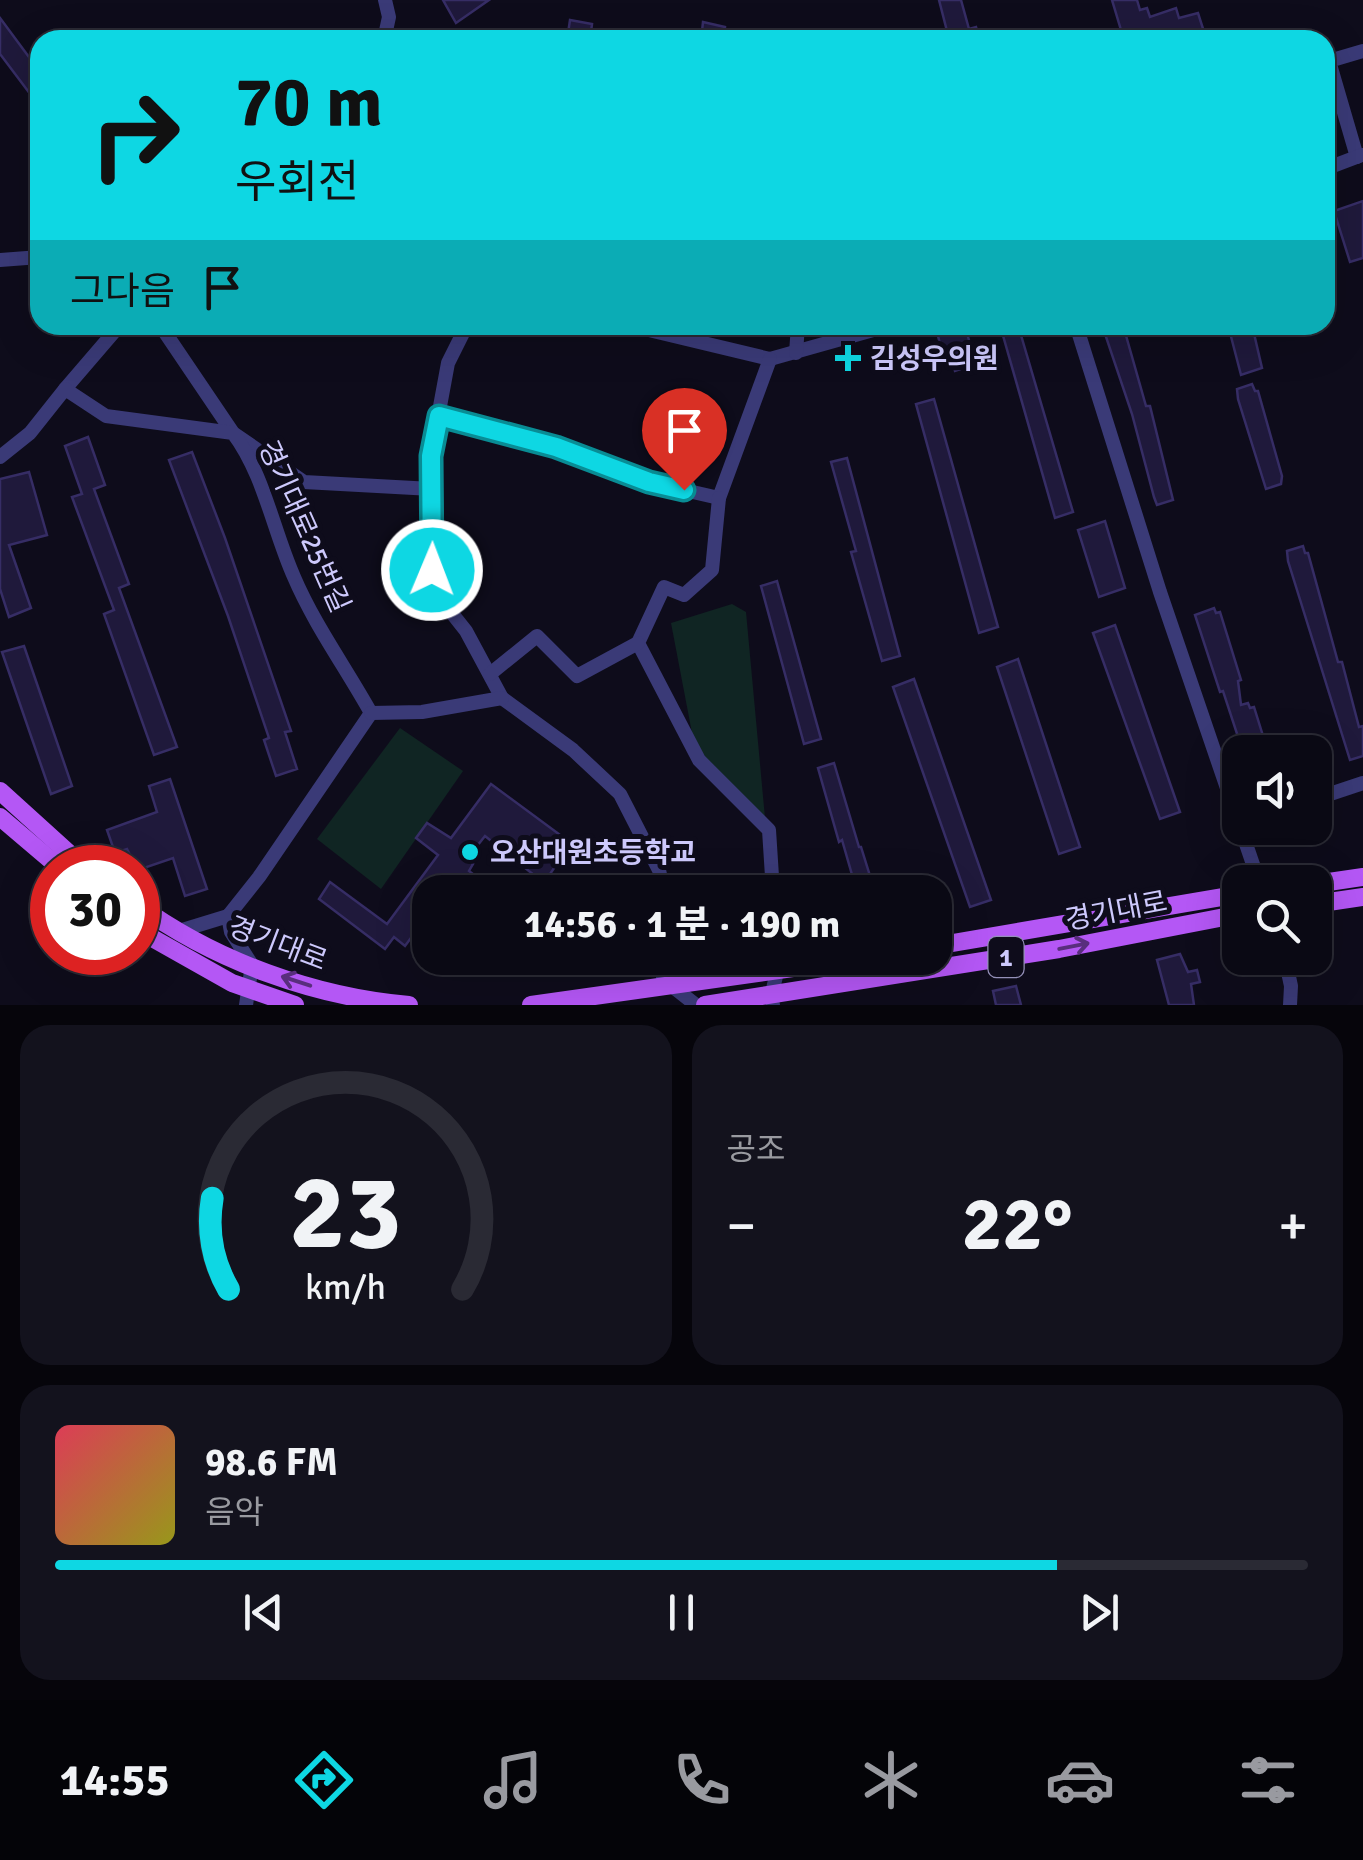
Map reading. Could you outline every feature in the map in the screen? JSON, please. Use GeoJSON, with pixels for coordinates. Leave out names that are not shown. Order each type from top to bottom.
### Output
{"type":"FeatureCollection","features":[{"type":"Feature","properties":{"kind":"main road"},"geometry":{"type":"LineString","coordinates":[[0,791],[60,845]]}},
{"type":"Feature","properties":{"kind":"main road"},"geometry":{"type":"LineString","coordinates":[[0,817],[33,845]]}},
{"type":"Feature","properties":{"kind":"main road"},"geometry":{"type":"LineString","coordinates":[[1332,882],[1363,877]]}},
{"type":"Feature","properties":{"kind":"main road","name":"경기대로"},"geometry":{"type":"LineString","coordinates":[[952,943],[1222,897]]}},
{"type":"Feature","properties":{"kind":"main road"},"geometry":{"type":"LineString","coordinates":[[1332,902],[1363,897]]}},
{"type":"Feature","properties":{"kind":"main road","name":"경기대로"},"geometry":{"type":"LineString","coordinates":[[705,1005],[772,1000],[1222,917]]}},
{"type":"Feature","properties":{"kind":"main road","name":"경기대로"},"geometry":{"type":"LineString","coordinates":[[160,919],[252,966],[364,1001],[409,1005]]}},
{"type":"Feature","properties":{"kind":"main road","name":"경기대로"},"geometry":{"type":"LineString","coordinates":[[160,942],[232,983],[248,997],[295,1005]]}},
{"type":"Feature","properties":{"kind":"main road"},"geometry":{"type":"LineString","coordinates":[[530,1005],[670,988],[729,975]]}},
{"type":"Feature","properties":{"kind":"street"},"geometry":{"type":"LineString","coordinates":[[385,0],[389,16],[386,30]]}},
{"type":"Feature","properties":{"kind":"street"},"geometry":{"type":"LineString","coordinates":[[1335,60],[1363,51]]}},
{"type":"Feature","properties":{"kind":"street"},"geometry":{"type":"LineString","coordinates":[[1335,80],[1360,156],[1335,165]]}},
{"type":"Feature","properties":{"kind":"street"},"geometry":{"type":"LineString","coordinates":[[0,260],[30,258]]}},
{"type":"Feature","properties":{"kind":"street"},"geometry":{"type":"LineString","coordinates":[[0,457],[30,433],[111,335]]}},
{"type":"Feature","properties":{"kind":"street"},"geometry":{"type":"LineString","coordinates":[[167,335],[232,433],[304,482],[432,489]]}},
{"type":"Feature","properties":{"kind":"street"},"geometry":{"type":"LineString","coordinates":[[462,335],[448,363],[431,456],[432,570],[444,602],[466,630],[502,698],[574,750],[620,794],[660,875]]}},
{"type":"Feature","properties":{"kind":"street"},"geometry":{"type":"LineString","coordinates":[[670,335],[770,359],[855,335]]}},
{"type":"Feature","properties":{"kind":"street"},"geometry":{"type":"LineString","coordinates":[[796,352],[797,335]]}},
{"type":"Feature","properties":{"kind":"street"},"geometry":{"type":"LineString","coordinates":[[1079,335],[1222,773]]}},
{"type":"Feature","properties":{"kind":"street"},"geometry":{"type":"LineString","coordinates":[[490,674],[536,636],[577,676],[638,644],[664,588],[684,595],[712,570],[719,498],[770,359]]}},
{"type":"Feature","properties":{"kind":"street","name":"경기대로25번길"},"geometry":{"type":"LineString","coordinates":[[65,388],[106,416],[232,433],[262,490],[294,579],[372,713]]}},
{"type":"Feature","properties":{"kind":"street"},"geometry":{"type":"LineString","coordinates":[[439,416],[556,447],[649,482],[719,498]]}},
{"type":"Feature","properties":{"kind":"street"},"geometry":{"type":"LineString","coordinates":[[638,644],[699,760],[768,830],[772,875]]}},
{"type":"Feature","properties":{"kind":"street"},"geometry":{"type":"LineString","coordinates":[[179,931],[228,916],[372,713],[422,712],[502,698]]}},
{"type":"Feature","properties":{"kind":"street"},"geometry":{"type":"LineString","coordinates":[[1332,793],[1363,783]]}},
{"type":"Feature","properties":{"kind":"street"},"geometry":{"type":"LineString","coordinates":[[228,916],[230,932],[252,966],[248,997]]}},
{"type":"Feature","properties":{"kind":"street"},"geometry":{"type":"LineString","coordinates":[[664,975],[670,988],[696,1005]]}},
{"type":"Feature","properties":{"kind":"street"},"geometry":{"type":"LineString","coordinates":[[772,1000],[777,975]]}},
{"type":"Feature","properties":{"kind":"street"},"geometry":{"type":"LineString","coordinates":[[1288,975],[1290,1005]]}},
{"type":"Feature","properties":{"kind":"green space"},"geometry":{"type":"Polygon","coordinates":[[[732,604],[746,612],[765,818],[706,762],[692,733],[671,623],[732,604]]]}},
{"type":"Feature","properties":{"kind":"green space"},"geometry":{"type":"Polygon","coordinates":[[[400,728],[463,771],[381,889],[317,839],[400,728]]]}},
{"type":"Feature","properties":{"kind":"building"},"geometry":{"type":"Polygon","coordinates":[[[443,0],[489,0],[456,23],[443,0]]]}},
{"type":"Feature","properties":{"kind":"building"},"geometry":{"type":"Polygon","coordinates":[[[939,0],[961,0],[969,29],[977,30],[947,30],[939,0]]]}},
{"type":"Feature","properties":{"kind":"building"},"geometry":{"type":"Polygon","coordinates":[[[1112,0],[1137,0],[1140,10],[1147,8],[1150,17],[1176,8],[1179,18],[1198,13],[1203,30],[1121,30],[1112,0]]]}},
{"type":"Feature","properties":{"kind":"building"},"geometry":{"type":"Polygon","coordinates":[[[0,18],[30,58],[30,94],[0,54],[0,18]]]}},
{"type":"Feature","properties":{"kind":"building"},"geometry":{"type":"Polygon","coordinates":[[[570,20],[592,24],[591,30],[568,30],[570,20]]]}},
{"type":"Feature","properties":{"kind":"building"},"geometry":{"type":"Polygon","coordinates":[[[703,22],[725,27],[725,30],[702,30],[703,22]]]}},
{"type":"Feature","properties":{"kind":"building"},"geometry":{"type":"Polygon","coordinates":[[[1363,201],[1363,258],[1350,262],[1335,211],[1363,201]]]}},
{"type":"Feature","properties":{"kind":"building"},"geometry":{"type":"Polygon","coordinates":[[[967,335],[972,350],[967,352],[970,366],[955,371],[952,361],[945,363],[938,336],[967,335]]]}},
{"type":"Feature","properties":{"kind":"building"},"geometry":{"type":"Polygon","coordinates":[[[1003,335],[1021,335],[1073,512],[1055,518],[1003,335]]]}},
{"type":"Feature","properties":{"kind":"building"},"geometry":{"type":"Polygon","coordinates":[[[1105,335],[1126,335],[1146,406],[1150,406],[1173,500],[1157,505],[1105,335]]]}},
{"type":"Feature","properties":{"kind":"building"},"geometry":{"type":"Polygon","coordinates":[[[1231,335],[1254,335],[1262,368],[1241,375],[1231,335]]]}},
{"type":"Feature","properties":{"kind":"building"},"geometry":{"type":"Polygon","coordinates":[[[1252,384],[1258,391],[1282,476],[1281,484],[1266,489],[1238,399],[1237,389],[1252,384]]]}},
{"type":"Feature","properties":{"kind":"building"},"geometry":{"type":"Polygon","coordinates":[[[934,399],[998,627],[979,633],[916,404],[934,399]]]}},
{"type":"Feature","properties":{"kind":"building"},"geometry":{"type":"Polygon","coordinates":[[[88,437],[105,485],[94,489],[129,584],[119,588],[177,747],[154,755],[104,614],[114,610],[72,497],[82,494],[65,446],[88,437]]]}},
{"type":"Feature","properties":{"kind":"building"},"geometry":{"type":"Polygon","coordinates":[[[192,452],[291,731],[285,732],[297,769],[276,776],[264,740],[269,738],[228,616],[169,460],[192,452]]]}},
{"type":"Feature","properties":{"kind":"building"},"geometry":{"type":"Polygon","coordinates":[[[847,458],[900,656],[882,661],[831,462],[847,458]]]}},
{"type":"Feature","properties":{"kind":"building"},"geometry":{"type":"Polygon","coordinates":[[[29,472],[47,535],[9,545],[31,608],[9,617],[0,589],[0,479],[29,472]]]}},
{"type":"Feature","properties":{"kind":"building"},"geometry":{"type":"Polygon","coordinates":[[[1105,521],[1125,588],[1099,597],[1078,530],[1105,521]]]}},
{"type":"Feature","properties":{"kind":"building"},"geometry":{"type":"Polygon","coordinates":[[[1303,546],[1359,727],[1363,726],[1363,756],[1350,760],[1288,561],[1287,551],[1303,546]]]}},
{"type":"Feature","properties":{"kind":"building"},"geometry":{"type":"Polygon","coordinates":[[[777,581],[821,739],[804,744],[761,586],[777,581]]]}},
{"type":"Feature","properties":{"kind":"building"},"geometry":{"type":"Polygon","coordinates":[[[1214,608],[1216,613],[1220,612],[1241,680],[1241,705],[1248,703],[1250,708],[1254,707],[1263,735],[1237,735],[1195,615],[1214,608]]]}},
{"type":"Feature","properties":{"kind":"building"},"geometry":{"type":"Polygon","coordinates":[[[1115,625],[1180,812],[1160,819],[1093,633],[1115,625]]]}},
{"type":"Feature","properties":{"kind":"building"},"geometry":{"type":"Polygon","coordinates":[[[24,646],[72,786],[51,794],[2,652],[24,646]]]}},
{"type":"Feature","properties":{"kind":"building"},"geometry":{"type":"Polygon","coordinates":[[[1018,659],[1080,847],[1059,854],[997,667],[1018,659]]]}},
{"type":"Feature","properties":{"kind":"building"},"geometry":{"type":"Polygon","coordinates":[[[914,679],[991,900],[970,907],[893,687],[914,679]]]}},
{"type":"Feature","properties":{"kind":"building"},"geometry":{"type":"Polygon","coordinates":[[[834,763],[870,875],[852,875],[818,768],[834,763]]]}},
{"type":"Feature","properties":{"kind":"building"},"geometry":{"type":"Polygon","coordinates":[[[170,779],[207,889],[185,896],[173,858],[160,862],[160,845],[112,845],[107,830],[157,812],[149,786],[170,779]]]}},
{"type":"Feature","properties":{"kind":"building"},"geometry":{"type":"Polygon","coordinates":[[[491,784],[571,843],[549,875],[534,875],[485,836],[466,860],[473,864],[469,871],[474,875],[423,875],[438,855],[416,838],[427,823],[451,838],[491,784]]]}},
{"type":"Feature","properties":{"kind":"building"},"geometry":{"type":"Polygon","coordinates":[[[330,882],[387,924],[412,890],[412,936],[405,946],[394,937],[385,949],[319,899],[330,882]]]}},
{"type":"Feature","properties":{"kind":"building"},"geometry":{"type":"Polygon","coordinates":[[[1180,954],[1188,972],[1197,970],[1200,982],[1191,984],[1194,1005],[1169,1005],[1157,960],[1180,954]]]}},
{"type":"Feature","properties":{"kind":"building"},"geometry":{"type":"Polygon","coordinates":[[[1016,986],[1021,1005],[996,1005],[993,991],[1016,986]]]}},
{"type":"Feature","properties":{"kind":"place","name":"김성우의원"},"geometry":{"type":"Point","coordinates":[848,358]}},
{"type":"Feature","properties":{"kind":"place","name":"오산대원초등학교"},"geometry":{"type":"Point","coordinates":[470,852]}},
{"type":"Feature","properties":{"kind":"route"},"geometry":{"type":"LineString","coordinates":[[432,570],[431,456],[439,416],[556,447],[649,482],[684,490]]}}]}
